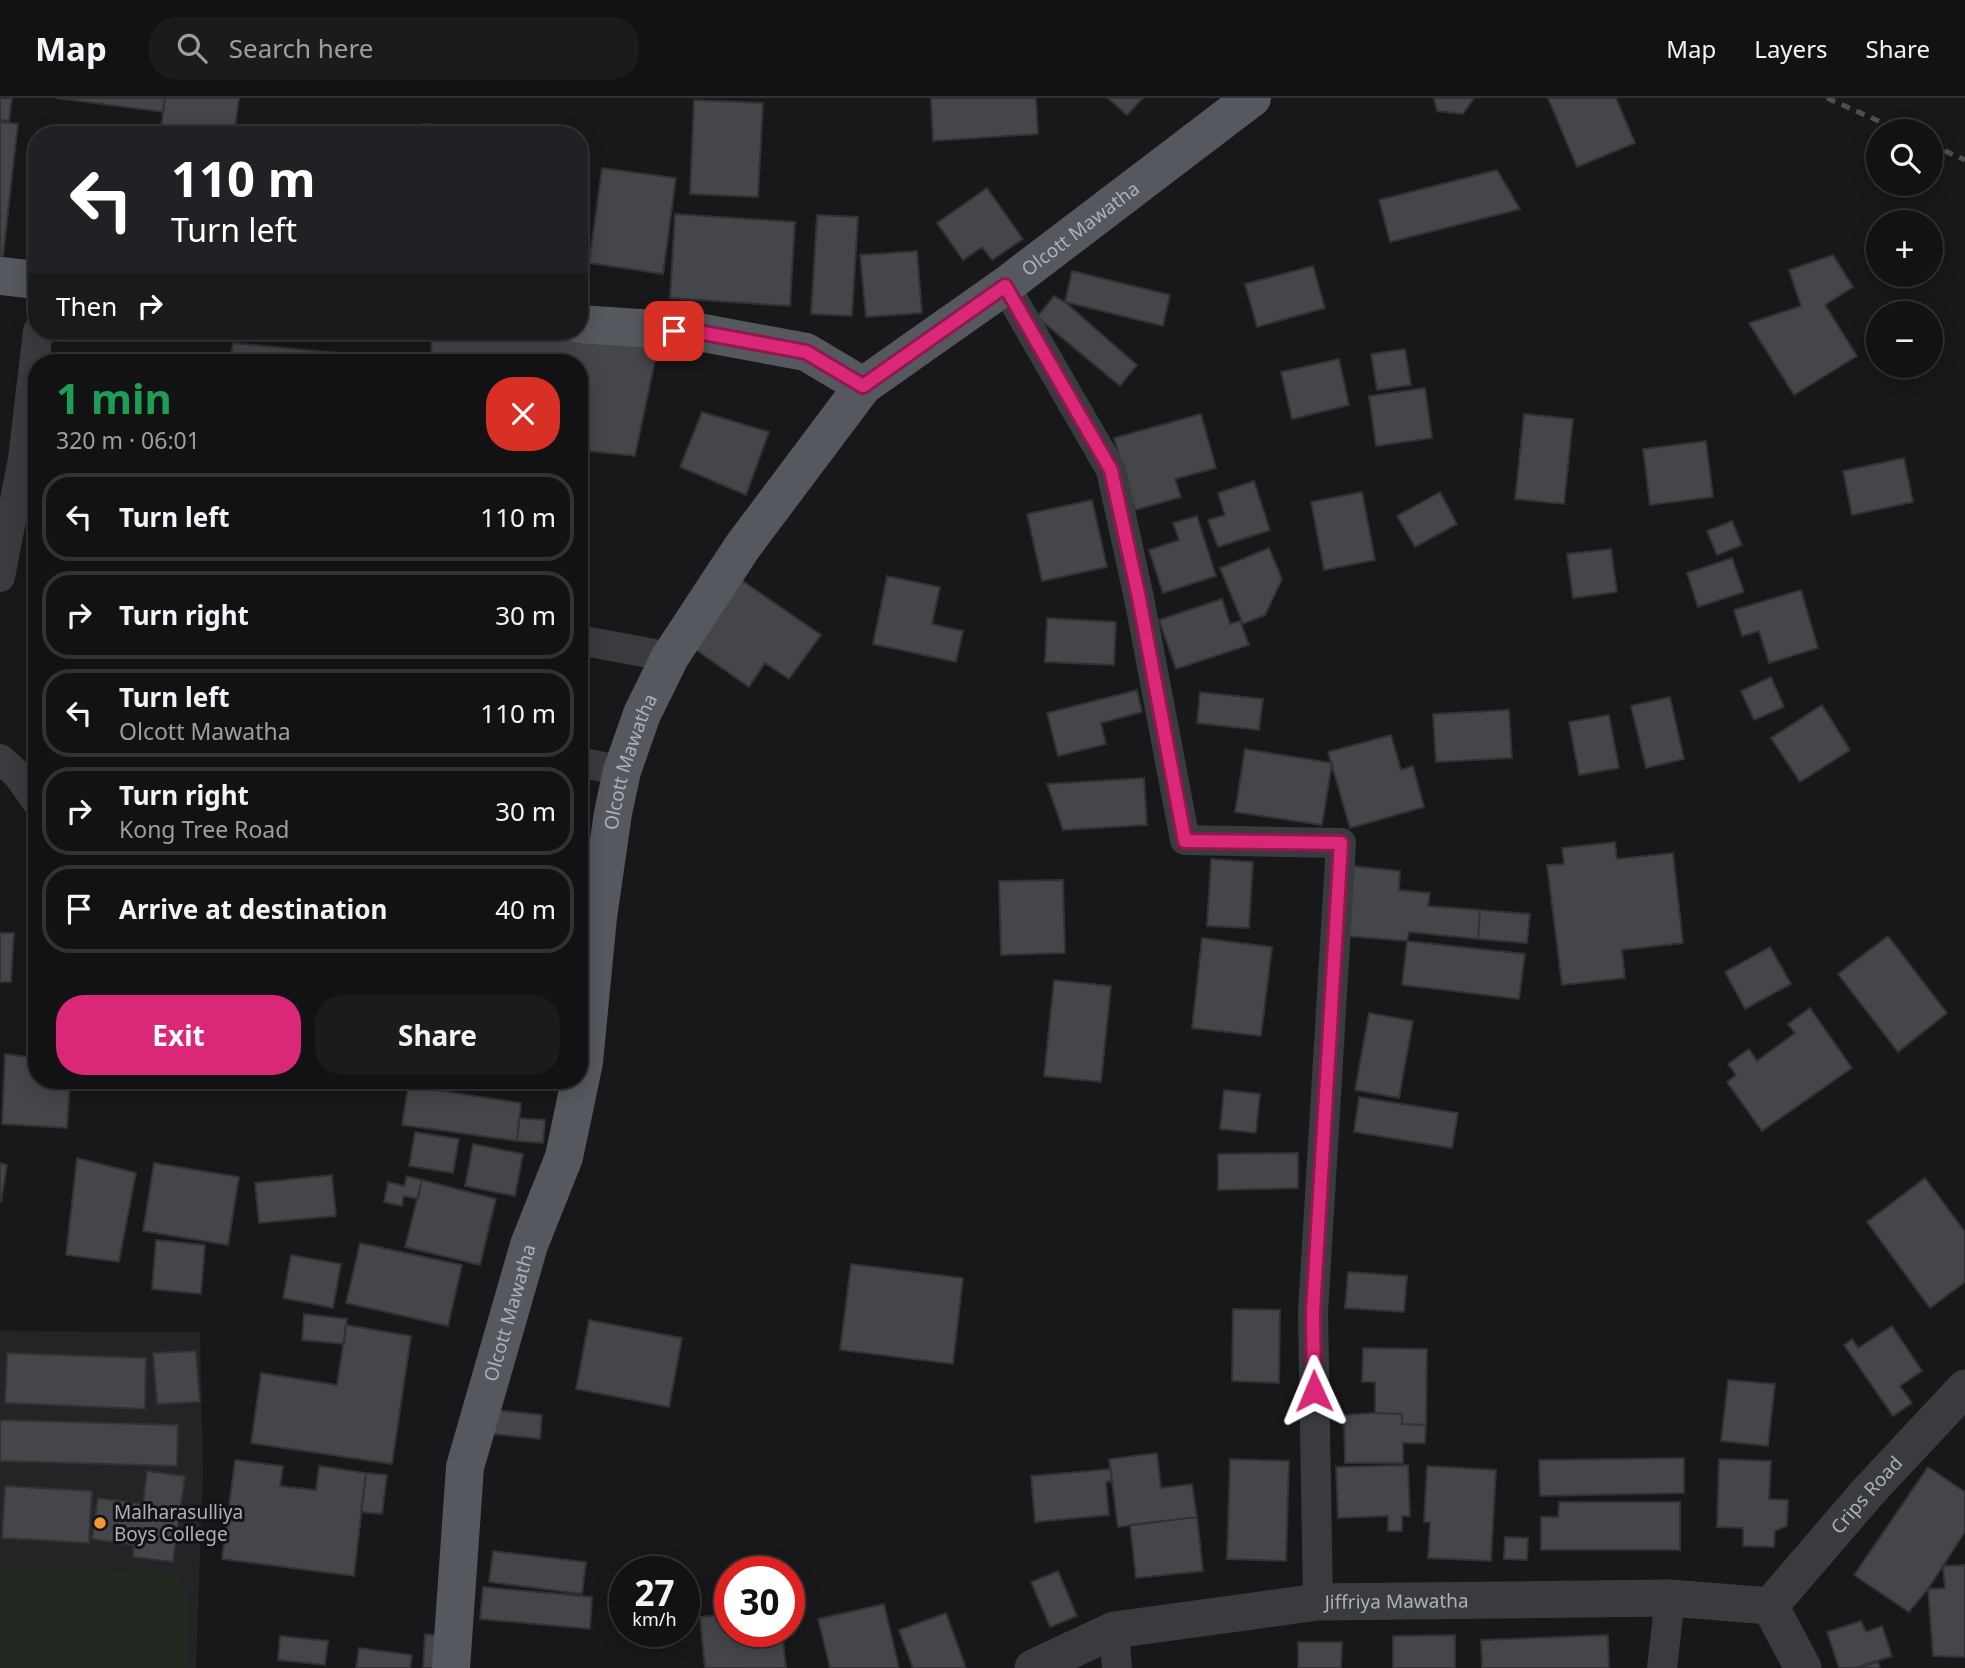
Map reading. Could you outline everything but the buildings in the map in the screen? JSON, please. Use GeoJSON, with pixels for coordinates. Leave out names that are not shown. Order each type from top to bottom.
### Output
{"type":"FeatureCollection","features":[{"type":"Feature","properties":{"kind":"main road","name":"Olcott Mawatha"},"geometry":{"type":"LineString","coordinates":[[588,1021],[598,917],[622,771],[642,714],[670,657],[743,546],[863,386],[1005,286],[1252,98]]}},
{"type":"Feature","properties":{"kind":"main road"},"geometry":{"type":"LineString","coordinates":[[0,276],[28,279]]}},
{"type":"Feature","properties":{"kind":"main road"},"geometry":{"type":"LineString","coordinates":[[588,325],[698,332],[806,352],[863,386]]}},
{"type":"Feature","properties":{"kind":"main road","name":"Olcott Mawatha"},"geometry":{"type":"LineString","coordinates":[[451,1668],[465,1467],[529,1245],[564,1157],[578,1089]]}},
{"type":"Feature","properties":{"kind":"street"},"geometry":{"type":"LineString","coordinates":[[1005,286],[1111,470],[1139,598],[1185,841],[1341,843],[1313,1312],[1318,1602]]}},
{"type":"Feature","properties":{"kind":"street"},"geometry":{"type":"LineString","coordinates":[[0,577],[23,459],[28,416]]}},
{"type":"Feature","properties":{"kind":"street"},"geometry":{"type":"LineString","coordinates":[[588,642],[670,657]]}},
{"type":"Feature","properties":{"kind":"street"},"geometry":{"type":"LineString","coordinates":[[0,759],[18,775],[28,789]]}},
{"type":"Feature","properties":{"kind":"street"},"geometry":{"type":"LineString","coordinates":[[588,764],[622,771]]}},
{"type":"Feature","properties":{"kind":"street","name":"Crips Road"},"geometry":{"type":"LineString","coordinates":[[1770,1606],[1867,1493],[1965,1388]]}},
{"type":"Feature","properties":{"kind":"street"},"geometry":{"type":"LineString","coordinates":[[1662,1668],[1671,1598]]}},
{"type":"Feature","properties":{"kind":"street","name":"Jiffriya Mawatha"},"geometry":{"type":"LineString","coordinates":[[1033,1668],[1114,1630],[1318,1602],[1671,1598],[1770,1606]]}},
{"type":"Feature","properties":{"kind":"street"},"geometry":{"type":"LineString","coordinates":[[1770,1606],[1802,1668]]}},
{"type":"Feature","properties":{"kind":"street"},"geometry":{"type":"LineString","coordinates":[[1114,1630],[1117,1668]]}},
{"type":"Feature","properties":{"kind":"shaded area","name":"Malharasulliya Boys College"},"geometry":{"type":"Polygon","coordinates":[[[0,1331],[200,1332],[203,1474],[196,1668],[0,1668],[0,1331]]]}},
{"type":"Feature","properties":{"kind":"shaded area"},"geometry":{"type":"Polygon","coordinates":[[[0,1563],[176,1574],[189,1598],[186,1668],[0,1668],[0,1563]]]}},
{"type":"Feature","properties":{"kind":"railway"},"geometry":{"type":"LineString","coordinates":[[1827,98],[1874,119]]}},
{"type":"Feature","properties":{"kind":"railway"},"geometry":{"type":"LineString","coordinates":[[1943,150],[1965,160]]}},
{"type":"Feature","properties":{"kind":"place","name":"Malharasulliya Boys College"},"geometry":{"type":"Point","coordinates":[100,1523]}},
{"type":"Feature","properties":{"kind":"route"},"geometry":{"type":"LineString","coordinates":[[674,331],[698,332],[806,352],[863,386],[1005,286],[1111,470],[1139,598],[1185,841],[1341,843],[1313,1312],[1314,1391]]}}]}
